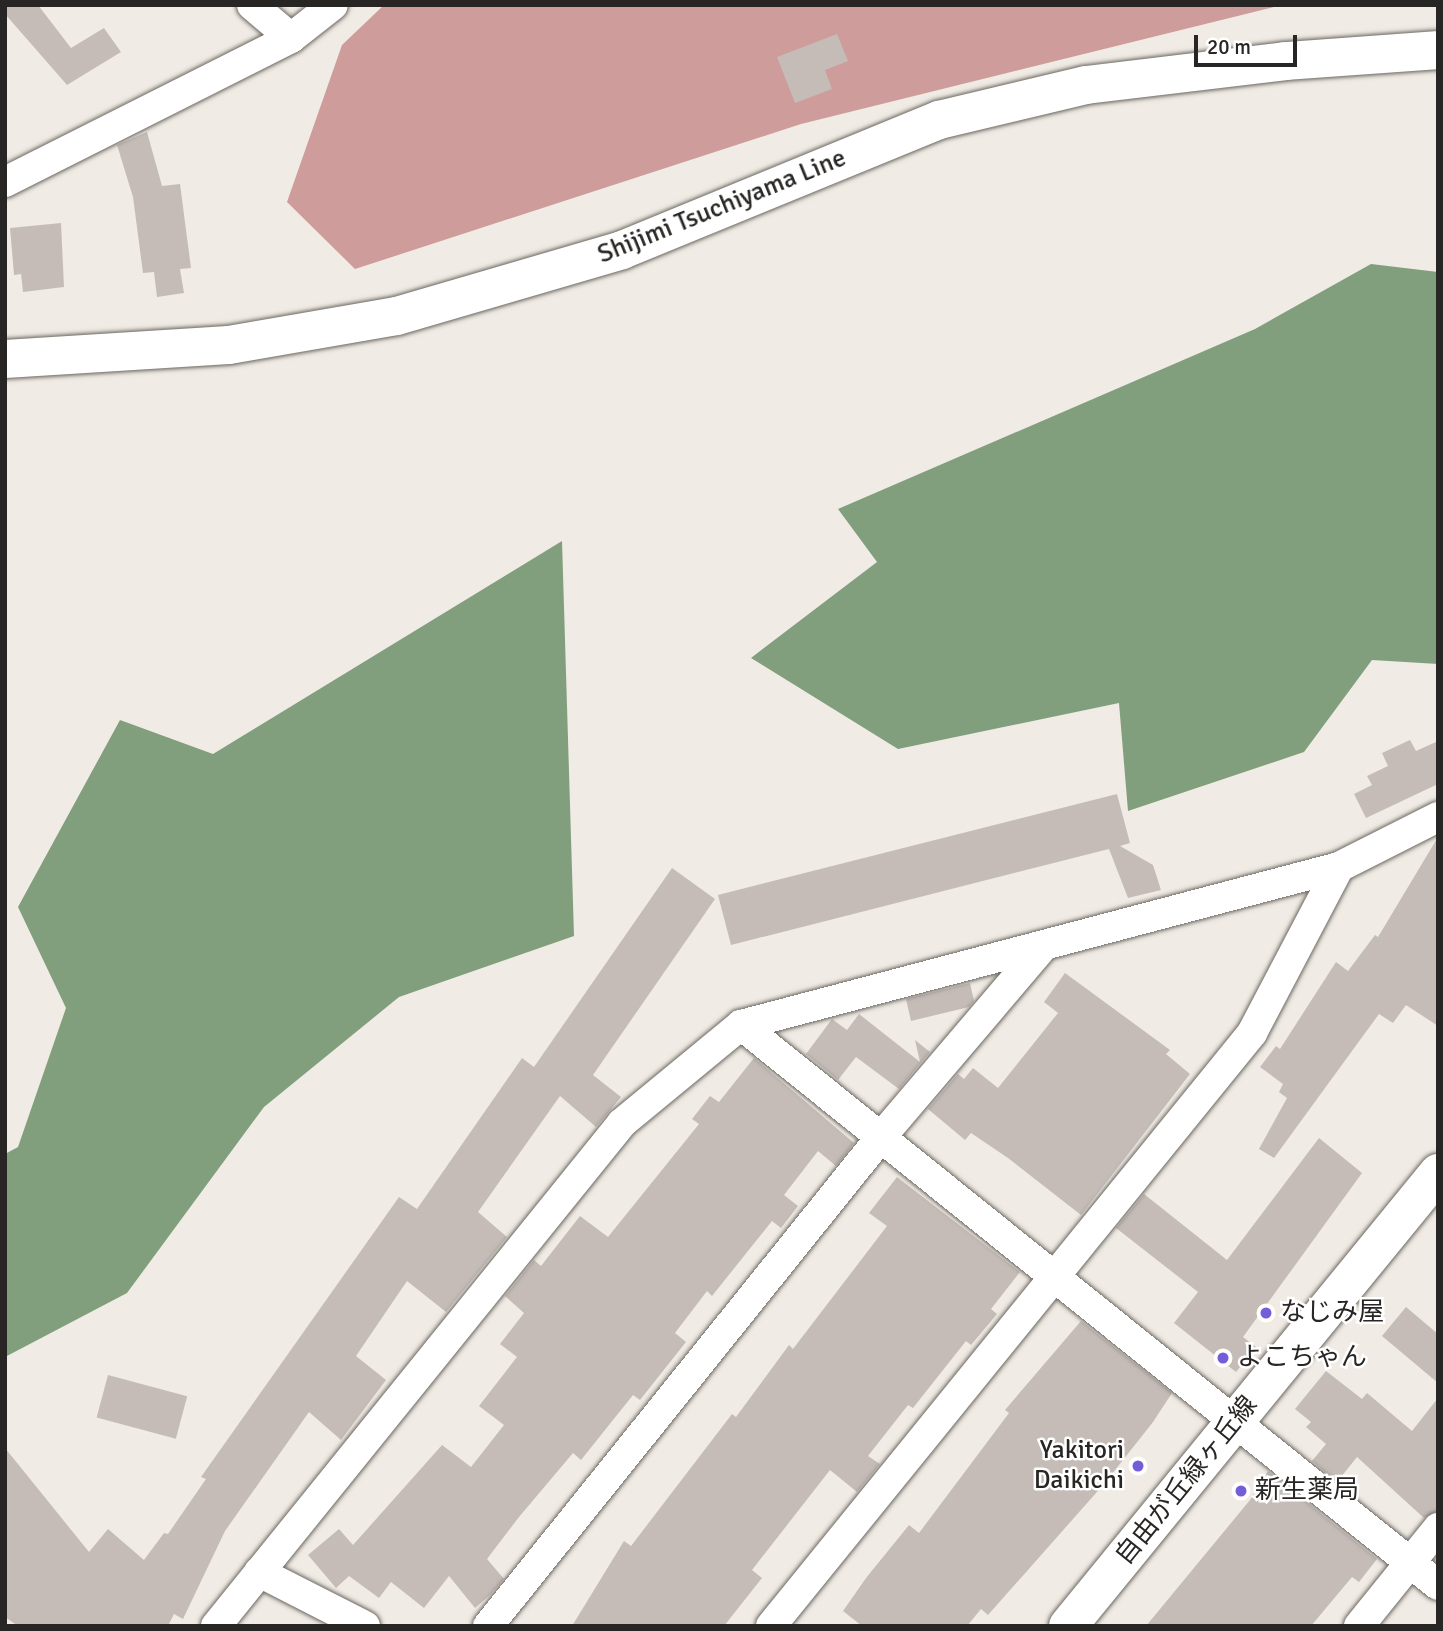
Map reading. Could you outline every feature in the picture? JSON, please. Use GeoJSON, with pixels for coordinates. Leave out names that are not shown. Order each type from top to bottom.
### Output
{"type":"FeatureCollection","features":[{"type":"Feature","properties":{"kind":"main road","name":"Shijimi Tsuchiyama Line"},"geometry":{"type":"LineString","coordinates":[[5,359],[229,345],[397,316],[622,250],[939,120],[1086,85],[1286,61],[1438,50]]}},
{"type":"Feature","properties":{"kind":"main road","name":"自由が丘緑ヶ丘線"},"geometry":{"type":"LineString","coordinates":[[1068,1626],[1438,1173]]}},
{"type":"Feature","properties":{"kind":"street"},"geometry":{"type":"LineString","coordinates":[[252,5],[291,38]]}},
{"type":"Feature","properties":{"kind":"street"},"geometry":{"type":"LineString","coordinates":[[5,182],[291,38],[333,5]]}},
{"type":"Feature","properties":{"kind":"street"},"geometry":{"type":"LineString","coordinates":[[216,1626],[622,1123],[741,1026],[1041,949],[1339,867],[1438,817]]}},
{"type":"Feature","properties":{"kind":"street"},"geometry":{"type":"LineString","coordinates":[[771,1626],[1252,1033],[1339,867]]}},
{"type":"Feature","properties":{"kind":"street"},"geometry":{"type":"LineString","coordinates":[[488,1626],[881,1137],[1041,949]]}},
{"type":"Feature","properties":{"kind":"street"},"geometry":{"type":"LineString","coordinates":[[741,1026],[1236,1420],[1438,1585]]}},
{"type":"Feature","properties":{"kind":"street"},"geometry":{"type":"LineString","coordinates":[[1359,1626],[1438,1528]]}},
{"type":"Feature","properties":{"kind":"street"},"geometry":{"type":"LineString","coordinates":[[259,1572],[365,1626]]}},
{"type":"Feature","properties":{"kind":"shaded area"},"geometry":{"type":"Polygon","coordinates":[[[384,5],[1282,5],[801,124],[355,269],[287,202],[342,45],[384,5]]]}},
{"type":"Feature","properties":{"kind":"shaded area"},"geometry":{"type":"Polygon","coordinates":[[[1371,264],[1438,272],[1438,664],[1372,660],[1304,752],[1128,811],[1119,703],[898,749],[751,658],[877,562],[838,509],[1255,329],[1371,264]]]}},
{"type":"Feature","properties":{"kind":"shaded area"},"geometry":{"type":"Polygon","coordinates":[[[562,541],[574,936],[399,997],[264,1107],[127,1293],[5,1357],[5,1154],[18,1147],[66,1008],[18,907],[120,720],[213,754],[562,541]]]}},
{"type":"Feature","properties":{"kind":"building"},"geometry":{"type":"Polygon","coordinates":[[[5,5],[38,5],[71,48],[104,28],[121,52],[67,85],[5,14],[5,5]]]}},
{"type":"Feature","properties":{"kind":"building"},"geometry":{"type":"Polygon","coordinates":[[[837,34],[848,61],[825,70],[832,89],[795,103],[777,57],[837,34]]]}},
{"type":"Feature","properties":{"kind":"building"},"geometry":{"type":"Polygon","coordinates":[[[147,132],[162,186],[180,184],[191,268],[180,269],[184,293],[157,297],[154,272],[143,273],[133,197],[117,145],[147,132]]]}},
{"type":"Feature","properties":{"kind":"building"},"geometry":{"type":"Polygon","coordinates":[[[61,223],[64,287],[23,292],[21,274],[14,275],[10,228],[61,223]]]}},
{"type":"Feature","properties":{"kind":"building"},"geometry":{"type":"Polygon","coordinates":[[[1410,740],[1416,751],[1438,741],[1438,784],[1366,818],[1354,794],[1372,785],[1367,776],[1388,766],[1382,753],[1410,740]]]}},
{"type":"Feature","properties":{"kind":"building"},"geometry":{"type":"Polygon","coordinates":[[[1117,794],[1130,843],[1120,846],[1153,865],[1161,890],[1128,898],[1109,849],[731,945],[718,895],[1117,794]]]}},
{"type":"Feature","properties":{"kind":"building"},"geometry":{"type":"Polygon","coordinates":[[[1438,837],[1438,1026],[1406,1005],[1393,1023],[1379,1014],[1274,1158],[1259,1149],[1287,1098],[1279,1092],[1283,1084],[1260,1067],[1276,1046],[1280,1049],[1336,962],[1348,971],[1375,935],[1378,937],[1438,837]]]}},
{"type":"Feature","properties":{"kind":"building"},"geometry":{"type":"Polygon","coordinates":[[[672,868],[715,899],[593,1075],[621,1097],[596,1127],[560,1096],[478,1212],[507,1237],[446,1312],[407,1281],[356,1356],[386,1380],[341,1440],[309,1412],[225,1531],[183,1619],[174,1614],[168,1626],[18,1626],[5,1617],[5,1448],[89,1552],[108,1529],[144,1560],[164,1533],[168,1534],[206,1479],[201,1477],[399,1197],[417,1209],[522,1058],[534,1067],[672,868]]]}},
{"type":"Feature","properties":{"kind":"building"},"geometry":{"type":"Polygon","coordinates":[[[1065,973],[1170,1050],[1166,1054],[1190,1074],[1081,1215],[1008,1158],[971,1133],[965,1140],[928,1109],[958,1074],[964,1079],[973,1068],[998,1088],[1058,1013],[1044,1002],[1065,973]]]}},
{"type":"Feature","properties":{"kind":"building"},"geometry":{"type":"Polygon","coordinates":[[[970,983],[974,1001],[969,1007],[911,1021],[906,999],[970,983]]]}},
{"type":"Feature","properties":{"kind":"building"},"geometry":{"type":"Polygon","coordinates":[[[859,1014],[920,1062],[915,1040],[930,1052],[899,1089],[856,1057],[838,1080],[806,1054],[832,1019],[847,1030],[859,1014]]]}},
{"type":"Feature","properties":{"kind":"building"},"geometry":{"type":"Polygon","coordinates":[[[754,1058],[854,1143],[836,1166],[818,1151],[784,1195],[798,1206],[781,1228],[772,1221],[712,1296],[707,1291],[675,1333],[686,1342],[640,1400],[633,1395],[581,1460],[573,1453],[519,1517],[487,1559],[504,1579],[475,1608],[449,1576],[424,1608],[391,1582],[379,1598],[349,1576],[336,1588],[308,1555],[339,1529],[353,1545],[442,1445],[471,1467],[504,1425],[479,1406],[517,1357],[500,1344],[524,1313],[505,1296],[534,1260],[541,1266],[580,1216],[608,1237],[699,1124],[692,1119],[710,1096],[719,1102],[754,1058]]]}},
{"type":"Feature","properties":{"kind":"building"},"geometry":{"type":"Polygon","coordinates":[[[1319,1138],[1362,1173],[1243,1337],[1256,1347],[1236,1372],[1174,1323],[1198,1292],[1116,1228],[1144,1194],[1227,1260],[1319,1138]]]}},
{"type":"Feature","properties":{"kind":"building"},"geometry":{"type":"Polygon","coordinates":[[[897,1177],[1020,1272],[991,1309],[997,1314],[971,1345],[966,1341],[913,1408],[908,1405],[868,1456],[880,1464],[857,1492],[830,1470],[752,1570],[762,1578],[724,1626],[572,1626],[624,1541],[631,1546],[732,1414],[736,1417],[789,1345],[793,1349],[887,1226],[869,1213],[897,1177]]]}},
{"type":"Feature","properties":{"kind":"building"},"geometry":{"type":"Polygon","coordinates":[[[1406,1307],[1438,1334],[1438,1383],[1382,1336],[1406,1307]]]}},
{"type":"Feature","properties":{"kind":"building"},"geometry":{"type":"Polygon","coordinates":[[[1081,1321],[1172,1393],[1153,1422],[1104,1484],[988,1615],[981,1609],[967,1626],[862,1626],[843,1611],[866,1578],[909,1525],[919,1533],[1009,1413],[1005,1410],[1081,1321]]]}},
{"type":"Feature","properties":{"kind":"building"},"geometry":{"type":"Polygon","coordinates":[[[1326,1371],[1362,1399],[1367,1393],[1412,1431],[1438,1398],[1438,1511],[1424,1518],[1357,1457],[1337,1482],[1312,1461],[1326,1444],[1306,1427],[1311,1422],[1295,1409],[1326,1371]]]}},
{"type":"Feature","properties":{"kind":"building"},"geometry":{"type":"Polygon","coordinates":[[[108,1375],[187,1396],[176,1439],[97,1418],[108,1375]]]}},
{"type":"Feature","properties":{"kind":"building"},"geometry":{"type":"Polygon","coordinates":[[[1268,1471],[1377,1559],[1359,1582],[1352,1577],[1311,1626],[1146,1626],[1250,1500],[1268,1471]]]}},
{"type":"Feature","properties":{"kind":"place","name":"なじみ屋"},"geometry":{"type":"Point","coordinates":[1266,1313]}},
{"type":"Feature","properties":{"kind":"place","name":"よこちゃん"},"geometry":{"type":"Point","coordinates":[1223,1358]}},
{"type":"Feature","properties":{"kind":"place","name":"Yakitori Daikichi"},"geometry":{"type":"Point","coordinates":[1138,1466]}},
{"type":"Feature","properties":{"kind":"place","name":"新生薬局"},"geometry":{"type":"Point","coordinates":[1241,1491]}}]}
